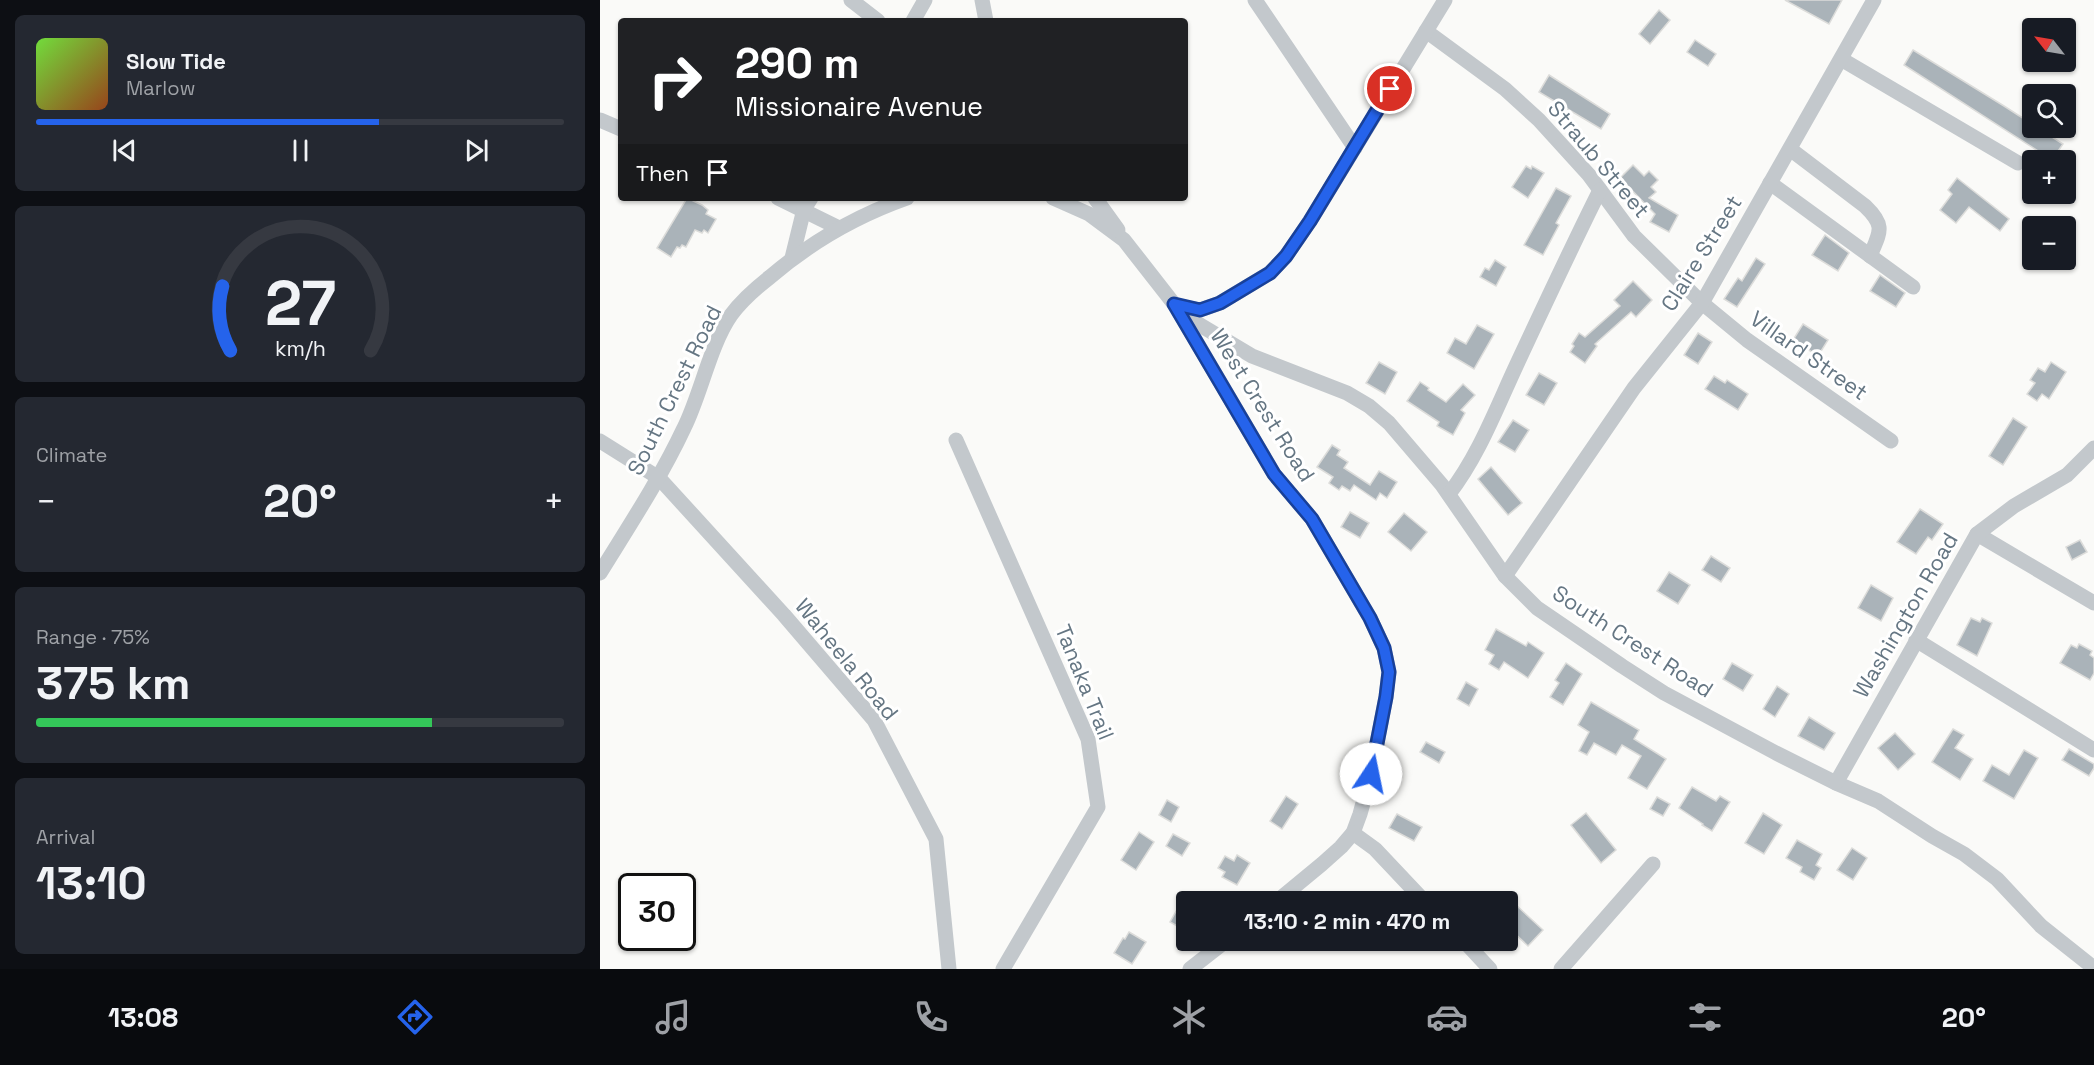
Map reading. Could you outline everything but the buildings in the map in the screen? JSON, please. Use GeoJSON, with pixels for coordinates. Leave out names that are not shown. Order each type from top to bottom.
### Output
{"type":"FeatureCollection","features":[{"type":"Feature","properties":{"kind":"street"},"geometry":{"type":"LineString","coordinates":[[851,0],[874,18]]}},
{"type":"Feature","properties":{"kind":"street"},"geometry":{"type":"LineString","coordinates":[[915,18],[926,0]]}},
{"type":"Feature","properties":{"kind":"street"},"geometry":{"type":"LineString","coordinates":[[982,0],[985,18]]}},
{"type":"Feature","properties":{"kind":"street"},"geometry":{"type":"LineString","coordinates":[[1255,0],[1355,148]]}},
{"type":"Feature","properties":{"kind":"street"},"geometry":{"type":"LineString","coordinates":[[1174,304],[1200,310],[1220,303],[1270,273],[1286,256],[1310,221],[1445,0]]}},
{"type":"Feature","properties":{"kind":"street","name":"Claire Street"},"geometry":{"type":"LineString","coordinates":[[1505,576],[1634,388],[1702,303],[1874,0]]}},
{"type":"Feature","properties":{"kind":"street","name":"Straub Street"},"geometry":{"type":"LineString","coordinates":[[1426,31],[1505,89],[1539,120],[1600,190],[1634,236],[1702,303]]}},
{"type":"Feature","properties":{"kind":"street"},"geometry":{"type":"LineString","coordinates":[[1841,59],[2018,163]]}},
{"type":"Feature","properties":{"kind":"street"},"geometry":{"type":"LineString","coordinates":[[600,120],[618,128]]}},
{"type":"Feature","properties":{"kind":"street"},"geometry":{"type":"LineString","coordinates":[[1790,149],[1876,217],[1880,225],[1879,234],[1870,256]]}},
{"type":"Feature","properties":{"kind":"street"},"geometry":{"type":"LineString","coordinates":[[1770,183],[1913,287]]}},
{"type":"Feature","properties":{"kind":"street"},"geometry":{"type":"LineString","coordinates":[[1449,494],[1462,477],[1494,417],[1556,279],[1600,190]]}},
{"type":"Feature","properties":{"kind":"street","name":"South Crest Road"},"geometry":{"type":"LineString","coordinates":[[600,573],[659,478],[686,426],[731,315],[749,294],[792,258],[839,228],[880,207],[898,201]]}},
{"type":"Feature","properties":{"kind":"street","name":"South Crest Road"},"geometry":{"type":"LineString","coordinates":[[1060,201],[1089,214],[1124,240],[1174,304],[1200,325],[1252,356],[1347,393],[1369,406],[1389,423],[1449,494],[1505,576],[1538,608],[1664,693],[1836,783],[1878,801],[1932,837],[1964,854],[1997,879],[2041,926],[2094,968]]}},
{"type":"Feature","properties":{"kind":"street"},"geometry":{"type":"LineString","coordinates":[[1097,201],[1124,240]]}},
{"type":"Feature","properties":{"kind":"street"},"geometry":{"type":"LineString","coordinates":[[792,258],[807,204],[839,228]]}},
{"type":"Feature","properties":{"kind":"street","name":"Villard Street"},"geometry":{"type":"LineString","coordinates":[[1702,303],[1747,340],[1891,441]]}},
{"type":"Feature","properties":{"kind":"street","name":"West Crest Road"},"geometry":{"type":"LineString","coordinates":[[1174,304],[1274,474],[1312,519],[1370,618],[1384,648],[1389,672],[1371,774],[1353,833],[1329,858],[1289,891]]}},
{"type":"Feature","properties":{"kind":"street","name":"Tanaka Trail"},"geometry":{"type":"LineString","coordinates":[[956,440],[1088,739],[1098,807],[1004,969]]}},
{"type":"Feature","properties":{"kind":"street","name":"Waheela Road"},"geometry":{"type":"LineString","coordinates":[[600,441],[659,478],[784,615],[874,720],[936,839],[949,969]]}},
{"type":"Feature","properties":{"kind":"street","name":"Washington Road"},"geometry":{"type":"LineString","coordinates":[[1836,783],[1977,534],[2014,506],[2067,475],[2094,448]]}},
{"type":"Feature","properties":{"kind":"street"},"geometry":{"type":"LineString","coordinates":[[1977,534],[2094,603]]}},
{"type":"Feature","properties":{"kind":"street"},"geometry":{"type":"LineString","coordinates":[[1916,640],[2094,750]]}},
{"type":"Feature","properties":{"kind":"street"},"geometry":{"type":"LineString","coordinates":[[1353,833],[1375,849],[1415,891]]}},
{"type":"Feature","properties":{"kind":"street"},"geometry":{"type":"LineString","coordinates":[[1561,969],[1653,864]]}},
{"type":"Feature","properties":{"kind":"street"},"geometry":{"type":"LineString","coordinates":[[1190,969],[1213,951]]}},
{"type":"Feature","properties":{"kind":"street"},"geometry":{"type":"LineString","coordinates":[[1473,951],[1490,969]]}},
{"type":"Feature","properties":{"kind":"route"},"geometry":{"type":"LineString","coordinates":[[1371,774],[1389,672],[1384,648],[1370,618],[1312,519],[1274,474],[1174,304],[1200,310],[1220,303],[1270,273],[1286,256],[1310,221],[1390,89]]}}]}
